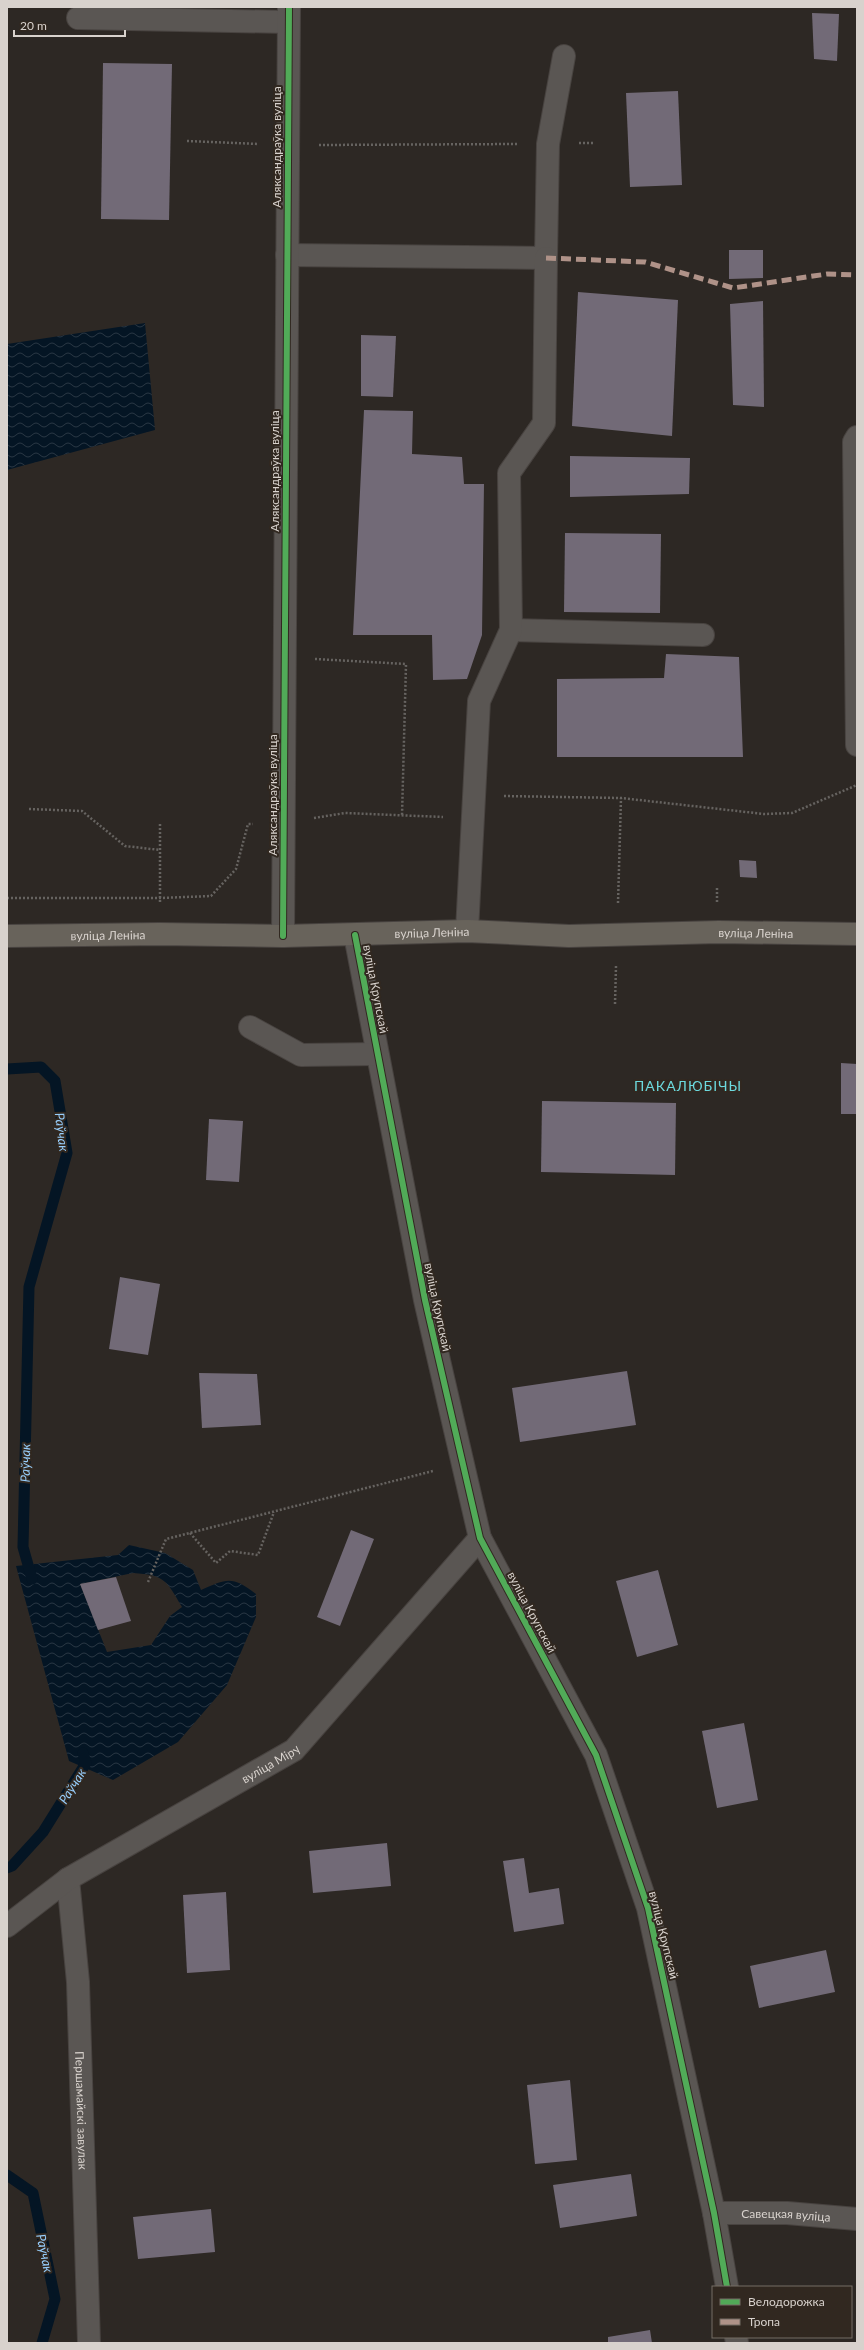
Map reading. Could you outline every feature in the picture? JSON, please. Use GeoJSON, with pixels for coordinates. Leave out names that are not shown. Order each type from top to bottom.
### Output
{"type":"FeatureCollection","features":[{"type":"Feature","properties":{"kind":"main road","name":"вуліца Леніна"},"geometry":{"type":"LineString","coordinates":[[7,936],[160,934],[283,936],[466,931],[569,936],[719,932],[857,934]]}},
{"type":"Feature","properties":{"kind":"street"},"geometry":{"type":"LineString","coordinates":[[78,18],[288,15]]}},
{"type":"Feature","properties":{"kind":"street","name":"Аляксандраўка вуліца"},"geometry":{"type":"LineString","coordinates":[[283,936],[288,15]]}},
{"type":"Feature","properties":{"kind":"street"},"geometry":{"type":"LineString","coordinates":[[466,931],[479,701],[512,630],[510,473],[544,423],[548,144],[564,56]]}},
{"type":"Feature","properties":{"kind":"street"},"geometry":{"type":"LineString","coordinates":[[287,255],[546,258]]}},
{"type":"Feature","properties":{"kind":"street"},"geometry":{"type":"LineString","coordinates":[[857,437],[854,442],[857,745]]}},
{"type":"Feature","properties":{"kind":"street"},"geometry":{"type":"LineString","coordinates":[[512,630],[703,634]]}},
{"type":"Feature","properties":{"kind":"street","name":"вуліца Крупскай"},"geometry":{"type":"LineString","coordinates":[[355,934],[425,1300],[480,1538],[596,1755],[648,1908],[714,2213],[727,2286]]}},
{"type":"Feature","properties":{"kind":"street"},"geometry":{"type":"LineString","coordinates":[[250,1027],[301,1055],[377,1054]]}},
{"type":"Feature","properties":{"kind":"street","name":"вуліца Міру"},"geometry":{"type":"LineString","coordinates":[[7,1926],[68,1879],[294,1750],[480,1538]]}},
{"type":"Feature","properties":{"kind":"street","name":"Першамайскі завулак"},"geometry":{"type":"LineString","coordinates":[[68,1879],[78,1982],[89,2343]]}},
{"type":"Feature","properties":{"kind":"street","name":"Савецкая вуліца"},"geometry":{"type":"LineString","coordinates":[[714,2213],[786,2213],[857,2219]]}},
{"type":"Feature","properties":{"kind":"path"},"geometry":{"type":"LineString","coordinates":[[186,141],[287,145],[594,143]]}},
{"type":"Feature","properties":{"kind":"path"},"geometry":{"type":"LineString","coordinates":[[284,657],[406,664],[402,816]]}},
{"type":"Feature","properties":{"kind":"path"},"geometry":{"type":"LineString","coordinates":[[7,898],[160,898],[210,896],[236,869],[248,824],[283,822],[345,814],[458,818],[474,796],[621,798],[764,814],[792,813],[857,785]]}},
{"type":"Feature","properties":{"kind":"path"},"geometry":{"type":"LineString","coordinates":[[615,1004],[621,798]]}},
{"type":"Feature","properties":{"kind":"path"},"geometry":{"type":"LineString","coordinates":[[29,809],[82,811],[125,846],[160,850]]}},
{"type":"Feature","properties":{"kind":"path"},"geometry":{"type":"LineString","coordinates":[[160,824],[160,934]]}},
{"type":"Feature","properties":{"kind":"path"},"geometry":{"type":"LineString","coordinates":[[148,1582],[166,1539],[463,1464]]}},
{"type":"Feature","properties":{"kind":"path"},"geometry":{"type":"LineString","coordinates":[[190,1533],[216,1563],[230,1551],[258,1555],[274,1512]]}},
{"type":"Feature","properties":{"kind":"water"},"geometry":{"type":"Polygon","coordinates":[[[145,323],[155,430],[7,470],[7,344],[145,323]]]}},
{"type":"Feature","properties":{"kind":"water"},"geometry":{"type":"Polygon","coordinates":[[[129,1545],[165,1553],[193,1570],[201,1590],[223,1581],[235,1581],[256,1594],[256,1617],[227,1685],[178,1742],[113,1780],[69,1761],[16,1566],[118,1555],[129,1545]],[[133,1573],[80,1584],[107,1652],[151,1645],[170,1616],[182,1607],[164,1581],[152,1575],[133,1573]]]}},
{"type":"Feature","properties":{"kind":"building"},"geometry":{"type":"Polygon","coordinates":[[[812,13],[839,14],[837,61],[814,59],[812,13]]]}},
{"type":"Feature","properties":{"kind":"building"},"geometry":{"type":"Polygon","coordinates":[[[103,63],[172,64],[169,220],[101,219],[103,63]]]}},
{"type":"Feature","properties":{"kind":"building"},"geometry":{"type":"Polygon","coordinates":[[[678,91],[682,185],[630,187],[626,93],[678,91]]]}},
{"type":"Feature","properties":{"kind":"building"},"geometry":{"type":"Polygon","coordinates":[[[729,250],[763,250],[763,278],[729,279],[729,250]]]}},
{"type":"Feature","properties":{"kind":"building"},"geometry":{"type":"Polygon","coordinates":[[[578,292],[678,300],[672,436],[572,426],[578,292]]]}},
{"type":"Feature","properties":{"kind":"building"},"geometry":{"type":"Polygon","coordinates":[[[763,301],[764,407],[733,405],[730,304],[763,301]]]}},
{"type":"Feature","properties":{"kind":"building"},"geometry":{"type":"Polygon","coordinates":[[[361,335],[396,336],[393,397],[361,396],[361,335]]]}},
{"type":"Feature","properties":{"kind":"building"},"geometry":{"type":"Polygon","coordinates":[[[364,410],[413,411],[412,454],[462,457],[464,484],[484,484],[482,635],[467,679],[433,680],[432,635],[353,635],[364,410]]]}},
{"type":"Feature","properties":{"kind":"building"},"geometry":{"type":"Polygon","coordinates":[[[570,456],[690,458],[689,494],[570,497],[570,456]]]}},
{"type":"Feature","properties":{"kind":"building"},"geometry":{"type":"Polygon","coordinates":[[[565,533],[661,534],[660,613],[564,612],[565,533]]]}},
{"type":"Feature","properties":{"kind":"building"},"geometry":{"type":"Polygon","coordinates":[[[666,654],[739,657],[743,757],[557,757],[557,679],[664,678],[666,654]]]}},
{"type":"Feature","properties":{"kind":"building"},"geometry":{"type":"Polygon","coordinates":[[[739,860],[756,861],[757,878],[740,877],[739,860]]]}},
{"type":"Feature","properties":{"kind":"building"},"geometry":{"type":"Polygon","coordinates":[[[841,1063],[857,1064],[857,1114],[841,1114],[841,1063]]]}},
{"type":"Feature","properties":{"kind":"building"},"geometry":{"type":"Polygon","coordinates":[[[542,1101],[676,1103],[675,1175],[541,1172],[542,1101]]]}},
{"type":"Feature","properties":{"kind":"building"},"geometry":{"type":"Polygon","coordinates":[[[209,1119],[243,1121],[239,1182],[206,1180],[209,1119]]]}},
{"type":"Feature","properties":{"kind":"building"},"geometry":{"type":"Polygon","coordinates":[[[120,1277],[160,1284],[148,1355],[109,1349],[120,1277]]]}},
{"type":"Feature","properties":{"kind":"building"},"geometry":{"type":"Polygon","coordinates":[[[627,1371],[636,1425],[520,1442],[512,1388],[627,1371]]]}},
{"type":"Feature","properties":{"kind":"building"},"geometry":{"type":"Polygon","coordinates":[[[199,1373],[257,1374],[261,1425],[202,1428],[199,1373]]]}},
{"type":"Feature","properties":{"kind":"building"},"geometry":{"type":"Polygon","coordinates":[[[351,1530],[374,1539],[340,1626],[317,1617],[351,1530]]]}},
{"type":"Feature","properties":{"kind":"building"},"geometry":{"type":"Polygon","coordinates":[[[658,1570],[678,1645],[637,1657],[616,1581],[658,1570]]]}},
{"type":"Feature","properties":{"kind":"building"},"geometry":{"type":"Polygon","coordinates":[[[116,1577],[131,1621],[98,1630],[80,1584],[116,1577]]]}},
{"type":"Feature","properties":{"kind":"building"},"geometry":{"type":"Polygon","coordinates":[[[744,1723],[758,1800],[717,1808],[702,1731],[744,1723]]]}},
{"type":"Feature","properties":{"kind":"building"},"geometry":{"type":"Polygon","coordinates":[[[387,1843],[391,1886],[313,1893],[309,1851],[387,1843]]]}},
{"type":"Feature","properties":{"kind":"building"},"geometry":{"type":"Polygon","coordinates":[[[524,1858],[529,1893],[559,1888],[564,1924],[514,1932],[503,1861],[524,1858]]]}},
{"type":"Feature","properties":{"kind":"building"},"geometry":{"type":"Polygon","coordinates":[[[226,1892],[230,1970],[187,1973],[183,1895],[226,1892]]]}},
{"type":"Feature","properties":{"kind":"building"},"geometry":{"type":"Polygon","coordinates":[[[826,1950],[835,1992],[759,2008],[750,1966],[826,1950]]]}},
{"type":"Feature","properties":{"kind":"building"},"geometry":{"type":"Polygon","coordinates":[[[570,2080],[577,2160],[535,2164],[527,2085],[570,2080]]]}},
{"type":"Feature","properties":{"kind":"building"},"geometry":{"type":"Polygon","coordinates":[[[631,2174],[637,2216],[560,2228],[553,2185],[631,2174]]]}},
{"type":"Feature","properties":{"kind":"building"},"geometry":{"type":"Polygon","coordinates":[[[211,2209],[215,2252],[138,2259],[133,2217],[211,2209]]]}},
{"type":"Feature","properties":{"kind":"building"},"geometry":{"type":"Polygon","coordinates":[[[650,2330],[652,2343],[608,2343],[608,2337],[650,2330]]]}},
{"type":"Feature","properties":{"kind":"waterway","name":"Раўчак"},"geometry":{"type":"LineString","coordinates":[[7,1069],[41,1067],[55,1081],[67,1153],[29,1287],[23,1547],[32,1579]]}},
{"type":"Feature","properties":{"kind":"waterway","name":"Раўчак"},"geometry":{"type":"LineString","coordinates":[[7,1868],[12,1866],[43,1832],[86,1763],[83,1753]]}},
{"type":"Feature","properties":{"kind":"waterway","name":"Раўчак"},"geometry":{"type":"LineString","coordinates":[[7,2175],[33,2193],[55,2299],[42,2343]]}},
{"type":"Feature","properties":{"kind":"marked path"},"geometry":{"type":"LineString","coordinates":[[546,258],[645,262],[733,288],[827,274],[857,275]]}},
{"type":"Feature","properties":{"kind":"cycle path"},"geometry":{"type":"LineString","coordinates":[[283,936],[289,7]]}},
{"type":"Feature","properties":{"kind":"cycle path"},"geometry":{"type":"LineString","coordinates":[[355,935],[425,1300],[480,1538],[596,1755],[648,1908],[714,2213],[727,2286]]}},
{"type":"Feature","properties":{"kind":"district","name":"ПАКАЛЮБІЧЫ"},"geometry":{"type":"Point","coordinates":[688,1085]}}]}
